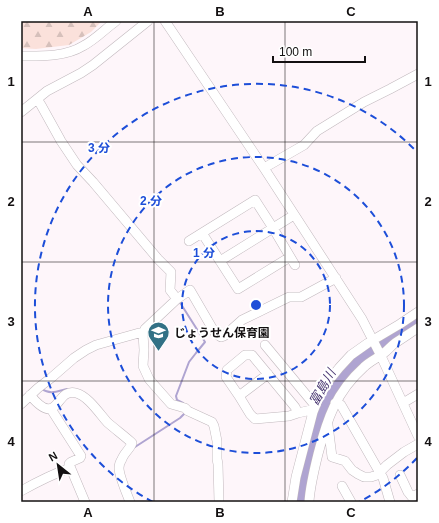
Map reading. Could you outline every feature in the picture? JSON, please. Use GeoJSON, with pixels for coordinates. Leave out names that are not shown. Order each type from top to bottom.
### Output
{"type":"FeatureCollection","features":[{"type":"Feature","properties":{"kind":"street"},"geometry":{"type":"LineString","coordinates":[[21,56],[55,55],[70,52],[83,47],[116,21]]}},
{"type":"Feature","properties":{"kind":"street"},"geometry":{"type":"LineString","coordinates":[[21,112],[48,91],[93,65],[148,21]]}},
{"type":"Feature","properties":{"kind":"street"},"geometry":{"type":"LineString","coordinates":[[165,21],[264,168],[362,319],[418,436]]}},
{"type":"Feature","properties":{"kind":"street"},"geometry":{"type":"LineString","coordinates":[[264,168],[304,145],[317,131],[364,102],[418,74]]}},
{"type":"Feature","properties":{"kind":"street"},"geometry":{"type":"LineString","coordinates":[[37,99],[61,141],[77,165],[146,246],[171,272],[170,290],[176,299]]}},
{"type":"Feature","properties":{"kind":"street"},"geometry":{"type":"LineString","coordinates":[[188,242],[202,233],[255,200],[292,261],[238,289],[202,233]]}},
{"type":"Feature","properties":{"kind":"street"},"geometry":{"type":"LineString","coordinates":[[220,261],[294,215]]}},
{"type":"Feature","properties":{"kind":"street"},"geometry":{"type":"LineString","coordinates":[[219,502],[217,441],[214,426],[212,422],[171,404],[149,379],[143,366],[143,333],[145,329],[176,299],[190,290],[215,332],[221,338],[242,320],[288,297],[301,297],[336,278]]}},
{"type":"Feature","properties":{"kind":"street"},"geometry":{"type":"LineString","coordinates":[[292,502],[296,477],[314,408],[322,392],[339,368],[351,355],[418,312]]}},
{"type":"Feature","properties":{"kind":"street"},"geometry":{"type":"LineString","coordinates":[[309,502],[310,488],[327,422],[342,391],[364,366],[418,328]]}},
{"type":"Feature","properties":{"kind":"street"},"geometry":{"type":"LineString","coordinates":[[21,404],[74,358],[86,350],[96,345],[143,333]]}},
{"type":"Feature","properties":{"kind":"street"},"geometry":{"type":"LineString","coordinates":[[265,345],[313,403],[314,408]]}},
{"type":"Feature","properties":{"kind":"street"},"geometry":{"type":"LineString","coordinates":[[298,412],[252,355],[245,355],[227,370],[226,377],[250,414],[255,419],[289,416],[314,408]]}},
{"type":"Feature","properties":{"kind":"street"},"geometry":{"type":"LineString","coordinates":[[239,396],[268,374]]}},
{"type":"Feature","properties":{"kind":"street"},"geometry":{"type":"LineString","coordinates":[[30,395],[46,409],[51,409],[57,405],[65,395],[69,393],[75,392],[83,395],[108,423],[132,443],[132,446],[124,454],[119,469],[120,477],[130,502]]}},
{"type":"Feature","properties":{"kind":"street"},"geometry":{"type":"LineString","coordinates":[[403,403],[418,394]]}},
{"type":"Feature","properties":{"kind":"street"},"geometry":{"type":"LineString","coordinates":[[336,402],[340,405],[380,472],[390,502]]}},
{"type":"Feature","properties":{"kind":"street"},"geometry":{"type":"LineString","coordinates":[[51,409],[81,456],[69,464],[85,502]]}},
{"type":"Feature","properties":{"kind":"street"},"geometry":{"type":"LineString","coordinates":[[327,422],[332,457],[345,461],[352,470],[364,477],[371,477],[380,472],[404,452],[418,444]]}},
{"type":"Feature","properties":{"kind":"street"},"geometry":{"type":"LineString","coordinates":[[21,492],[46,478],[70,468]]}},
{"type":"Feature","properties":{"kind":"street"},"geometry":{"type":"LineString","coordinates":[[400,475],[408,492],[413,498]]}},
{"type":"Feature","properties":{"kind":"street"},"geometry":{"type":"LineString","coordinates":[[342,486],[351,502]]}},
{"type":"Feature","properties":{"kind":"green space"},"geometry":{"type":"Polygon","coordinates":[[[21,21],[102,21],[91,32],[69,45],[36,49],[21,48],[21,21]]]}},
{"type":"Feature","properties":{"kind":"waterway"},"geometry":{"type":"LineString","coordinates":[[179,301],[205,342],[189,362],[176,396],[177,400],[183,403]]}},
{"type":"Feature","properties":{"kind":"waterway","name":"富島川"},"geometry":{"type":"LineString","coordinates":[[301,502],[302,484],[320,419],[329,398],[348,370],[369,353],[418,321]]}},
{"type":"Feature","properties":{"kind":"waterway"},"geometry":{"type":"LineString","coordinates":[[42,389],[48,392],[67,389]]}},
{"type":"Feature","properties":{"kind":"waterway"},"geometry":{"type":"LineString","coordinates":[[135,447],[180,418],[185,413]]}},
{"type":"Feature","properties":{"kind":"place","name":"じょうせん保育園"},"geometry":{"type":"Point","coordinates":[159,352]}}]}
